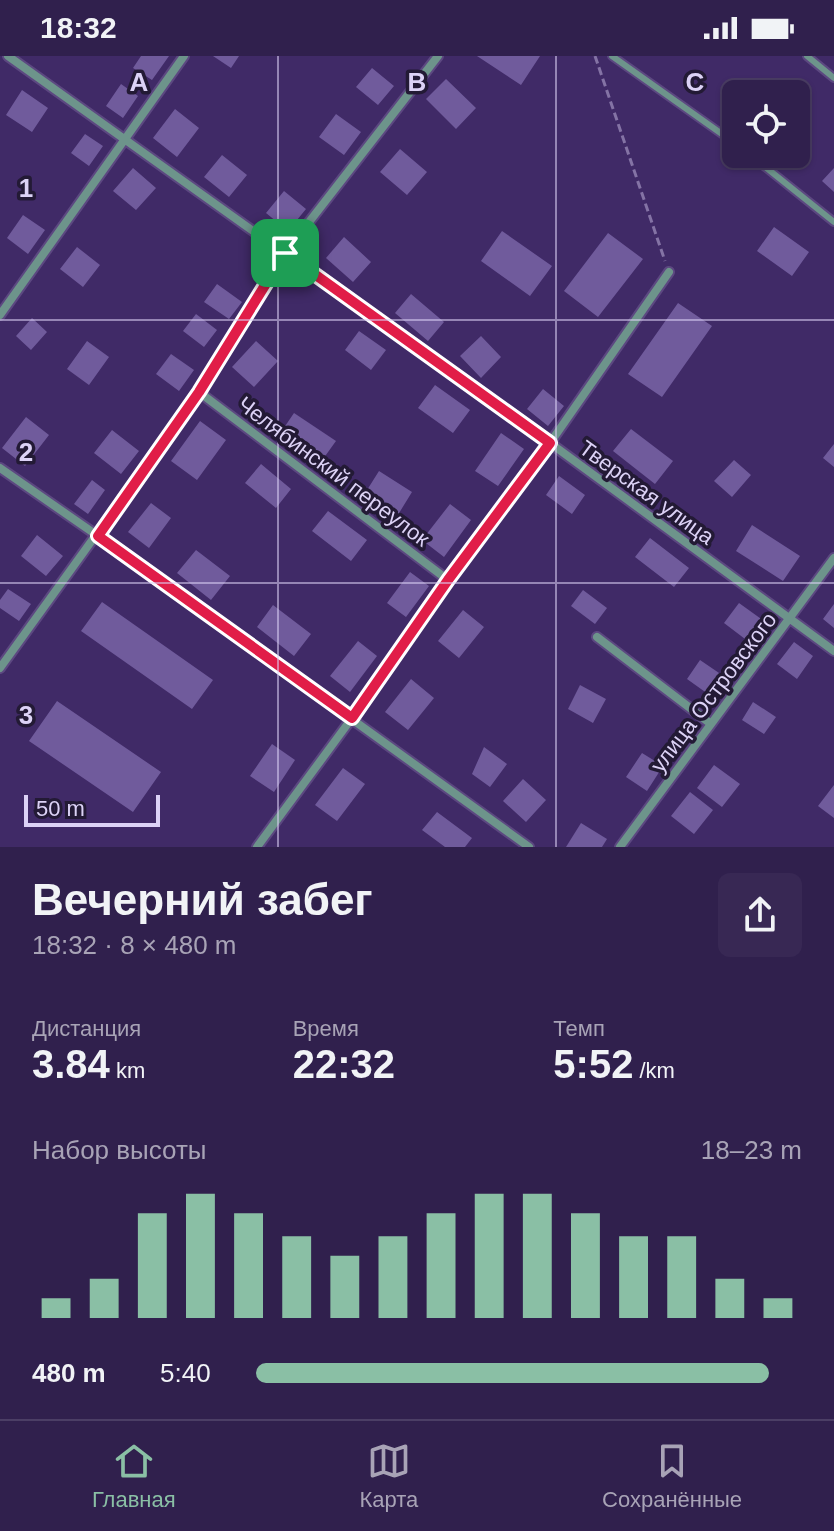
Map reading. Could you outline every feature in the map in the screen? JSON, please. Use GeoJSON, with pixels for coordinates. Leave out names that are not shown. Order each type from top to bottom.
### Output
{"type":"FeatureCollection","features":[{"type":"Feature","properties":{"kind":"street","name":"Тверская улица"},"geometry":{"type":"LineString","coordinates":[[8,56],[550,443],[834,651]]}},
{"type":"Feature","properties":{"kind":"street"},"geometry":{"type":"LineString","coordinates":[[0,315],[184,56]]}},
{"type":"Feature","properties":{"kind":"street"},"geometry":{"type":"LineString","coordinates":[[0,668],[199,392],[285,253],[438,56]]}},
{"type":"Feature","properties":{"kind":"street"},"geometry":{"type":"LineString","coordinates":[[257,847],[550,443],[669,272]]}},
{"type":"Feature","properties":{"kind":"street","name":"Челябинский переулок"},"geometry":{"type":"LineString","coordinates":[[199,392],[448,580]]}},
{"type":"Feature","properties":{"kind":"street"},"geometry":{"type":"LineString","coordinates":[[0,468],[529,847]]}},
{"type":"Feature","properties":{"kind":"street","name":"улица Островского"},"geometry":{"type":"LineString","coordinates":[[620,847],[834,558]]}},
{"type":"Feature","properties":{"kind":"street"},"geometry":{"type":"LineString","coordinates":[[597,637],[711,724]]}},
{"type":"Feature","properties":{"kind":"lane"},"geometry":{"type":"LineString","coordinates":[[612,56],[722,134]]}},
{"type":"Feature","properties":{"kind":"lane"},"geometry":{"type":"LineString","coordinates":[[807,56],[834,78]]}},
{"type":"Feature","properties":{"kind":"lane"},"geometry":{"type":"LineString","coordinates":[[766,168],[834,222]]}},
{"type":"Feature","properties":{"kind":"path"},"geometry":{"type":"LineString","coordinates":[[595,56],[669,272]]}},
{"type":"Feature","properties":{"kind":"building"},"geometry":{"type":"Polygon","coordinates":[[[141,56],[169,56],[152,80],[133,68],[141,56]]]}},
{"type":"Feature","properties":{"kind":"building"},"geometry":{"type":"Polygon","coordinates":[[[213,56],[239,56],[231,68],[213,56]]]}},
{"type":"Feature","properties":{"kind":"building"},"geometry":{"type":"Polygon","coordinates":[[[477,56],[540,56],[521,85],[477,56]]]}},
{"type":"Feature","properties":{"kind":"building"},"geometry":{"type":"Polygon","coordinates":[[[372,68],[394,86],[378,105],[356,87],[372,68]]]}},
{"type":"Feature","properties":{"kind":"building"},"geometry":{"type":"Polygon","coordinates":[[[446,79],[476,108],[456,129],[426,99],[446,79]]]}},
{"type":"Feature","properties":{"kind":"building"},"geometry":{"type":"Polygon","coordinates":[[[121,84],[138,96],[123,118],[106,106],[121,84]]]}},
{"type":"Feature","properties":{"kind":"building"},"geometry":{"type":"Polygon","coordinates":[[[22,90],[48,108],[32,132],[6,115],[22,90]]]}},
{"type":"Feature","properties":{"kind":"building"},"geometry":{"type":"Polygon","coordinates":[[[175,109],[199,128],[177,157],[153,138],[175,109]]]}},
{"type":"Feature","properties":{"kind":"building"},"geometry":{"type":"Polygon","coordinates":[[[336,114],[361,132],[344,155],[319,137],[336,114]]]}},
{"type":"Feature","properties":{"kind":"building"},"geometry":{"type":"Polygon","coordinates":[[[85,134],[103,146],[89,166],[71,153],[85,134]]]}},
{"type":"Feature","properties":{"kind":"building"},"geometry":{"type":"Polygon","coordinates":[[[400,149],[427,172],[407,195],[380,172],[400,149]]]}},
{"type":"Feature","properties":{"kind":"building"},"geometry":{"type":"Polygon","coordinates":[[[222,155],[247,175],[229,197],[204,177],[222,155]]]}},
{"type":"Feature","properties":{"kind":"building"},"geometry":{"type":"Polygon","coordinates":[[[133,168],[156,188],[136,210],[113,191],[133,168]]]}},
{"type":"Feature","properties":{"kind":"building"},"geometry":{"type":"Polygon","coordinates":[[[834,168],[834,192],[822,181],[834,168]]]}},
{"type":"Feature","properties":{"kind":"building"},"geometry":{"type":"Polygon","coordinates":[[[284,191],[306,209],[288,231],[266,213],[284,191]]]}},
{"type":"Feature","properties":{"kind":"building"},"geometry":{"type":"Polygon","coordinates":[[[23,215],[45,230],[28,254],[7,238],[23,215]]]}},
{"type":"Feature","properties":{"kind":"building"},"geometry":{"type":"Polygon","coordinates":[[[774,227],[809,252],[792,276],[757,251],[774,227]]]}},
{"type":"Feature","properties":{"kind":"building"},"geometry":{"type":"Polygon","coordinates":[[[502,231],[552,266],[530,296],[481,261],[502,231]]]}},
{"type":"Feature","properties":{"kind":"building"},"geometry":{"type":"Polygon","coordinates":[[[608,233],[643,259],[598,317],[564,291],[608,233]]]}},
{"type":"Feature","properties":{"kind":"building"},"geometry":{"type":"Polygon","coordinates":[[[344,237],[371,262],[353,282],[326,258],[344,237]]]}},
{"type":"Feature","properties":{"kind":"building"},"geometry":{"type":"Polygon","coordinates":[[[77,247],[100,265],[83,287],[60,269],[77,247]]]}},
{"type":"Feature","properties":{"kind":"building"},"geometry":{"type":"Polygon","coordinates":[[[217,284],[242,302],[229,319],[204,302],[217,284]]]}},
{"type":"Feature","properties":{"kind":"building"},"geometry":{"type":"Polygon","coordinates":[[[411,294],[444,322],[428,341],[395,313],[411,294]]]}},
{"type":"Feature","properties":{"kind":"building"},"geometry":{"type":"Polygon","coordinates":[[[678,303],[712,326],[662,397],[628,374],[678,303]]]}},
{"type":"Feature","properties":{"kind":"building"},"geometry":{"type":"Polygon","coordinates":[[[196,314],[217,330],[204,347],[183,331],[196,314]]]}},
{"type":"Feature","properties":{"kind":"building"},"geometry":{"type":"Polygon","coordinates":[[[32,318],[47,332],[31,350],[16,336],[32,318]]]}},
{"type":"Feature","properties":{"kind":"building"},"geometry":{"type":"Polygon","coordinates":[[[359,331],[386,350],[371,370],[345,350],[359,331]]]}},
{"type":"Feature","properties":{"kind":"building"},"geometry":{"type":"Polygon","coordinates":[[[481,336],[501,357],[481,378],[460,356],[481,336]]]}},
{"type":"Feature","properties":{"kind":"building"},"geometry":{"type":"Polygon","coordinates":[[[87,341],[109,357],[89,385],[67,369],[87,341]]]}},
{"type":"Feature","properties":{"kind":"building"},"geometry":{"type":"Polygon","coordinates":[[[256,341],[278,361],[254,387],[232,367],[256,341]]]}},
{"type":"Feature","properties":{"kind":"building"},"geometry":{"type":"Polygon","coordinates":[[[171,354],[194,370],[179,391],[156,374],[171,354]]]}},
{"type":"Feature","properties":{"kind":"building"},"geometry":{"type":"Polygon","coordinates":[[[435,385],[470,410],[453,433],[418,408],[435,385]]]}},
{"type":"Feature","properties":{"kind":"building"},"geometry":{"type":"Polygon","coordinates":[[[543,389],[564,406],[548,426],[527,409],[543,389]]]}},
{"type":"Feature","properties":{"kind":"building"},"geometry":{"type":"Polygon","coordinates":[[[294,413],[336,441],[318,466],[277,438],[294,413]]]}},
{"type":"Feature","properties":{"kind":"building"},"geometry":{"type":"Polygon","coordinates":[[[26,417],[49,435],[25,466],[2,448],[26,417]]]}},
{"type":"Feature","properties":{"kind":"building"},"geometry":{"type":"Polygon","coordinates":[[[200,421],[226,440],[197,480],[171,461],[200,421]]]}},
{"type":"Feature","properties":{"kind":"building"},"geometry":{"type":"Polygon","coordinates":[[[631,429],[673,461],[655,484],[613,451],[631,429]]]}},
{"type":"Feature","properties":{"kind":"building"},"geometry":{"type":"Polygon","coordinates":[[[112,430],[139,451],[121,474],[94,453],[112,430]]]}},
{"type":"Feature","properties":{"kind":"building"},"geometry":{"type":"Polygon","coordinates":[[[501,433],[524,449],[498,486],[475,471],[501,433]]]}},
{"type":"Feature","properties":{"kind":"building"},"geometry":{"type":"Polygon","coordinates":[[[834,444],[834,467],[823,458],[834,444]]]}},
{"type":"Feature","properties":{"kind":"building"},"geometry":{"type":"Polygon","coordinates":[[[734,460],[751,475],[732,497],[714,481],[734,460]]]}},
{"type":"Feature","properties":{"kind":"building"},"geometry":{"type":"Polygon","coordinates":[[[261,464],[291,489],[276,508],[245,483],[261,464]]]}},
{"type":"Feature","properties":{"kind":"building"},"geometry":{"type":"Polygon","coordinates":[[[379,471],[412,492],[396,518],[362,498],[379,471]]]}},
{"type":"Feature","properties":{"kind":"building"},"geometry":{"type":"Polygon","coordinates":[[[559,476],[585,495],[572,514],[546,495],[559,476]]]}},
{"type":"Feature","properties":{"kind":"building"},"geometry":{"type":"Polygon","coordinates":[[[92,480],[105,490],[88,514],[74,504],[92,480]]]}},
{"type":"Feature","properties":{"kind":"building"},"geometry":{"type":"Polygon","coordinates":[[[151,503],[171,518],[149,548],[128,532],[151,503]]]}},
{"type":"Feature","properties":{"kind":"building"},"geometry":{"type":"Polygon","coordinates":[[[450,504],[471,520],[444,557],[422,540],[450,504]]]}},
{"type":"Feature","properties":{"kind":"building"},"geometry":{"type":"Polygon","coordinates":[[[328,511],[367,540],[351,561],[312,531],[328,511]]]}},
{"type":"Feature","properties":{"kind":"building"},"geometry":{"type":"Polygon","coordinates":[[[752,525],[800,556],[783,581],[736,551],[752,525]]]}},
{"type":"Feature","properties":{"kind":"building"},"geometry":{"type":"Polygon","coordinates":[[[37,535],[63,556],[46,576],[21,556],[37,535]]]}},
{"type":"Feature","properties":{"kind":"building"},"geometry":{"type":"Polygon","coordinates":[[[650,538],[689,568],[674,587],[635,557],[650,538]]]}},
{"type":"Feature","properties":{"kind":"building"},"geometry":{"type":"Polygon","coordinates":[[[196,550],[230,576],[211,600],[177,573],[196,550]]]}},
{"type":"Feature","properties":{"kind":"building"},"geometry":{"type":"Polygon","coordinates":[[[410,572],[429,586],[406,617],[387,603],[410,572]]]}},
{"type":"Feature","properties":{"kind":"building"},"geometry":{"type":"Polygon","coordinates":[[[8,589],[31,604],[19,621],[0,608],[0,600],[8,589]]]}},
{"type":"Feature","properties":{"kind":"building"},"geometry":{"type":"Polygon","coordinates":[[[583,590],[607,608],[595,624],[571,606],[583,590]]]}},
{"type":"Feature","properties":{"kind":"building"},"geometry":{"type":"Polygon","coordinates":[[[102,602],[213,680],[192,709],[81,631],[102,602]]]}},
{"type":"Feature","properties":{"kind":"building"},"geometry":{"type":"Polygon","coordinates":[[[739,603],[764,621],[749,642],[724,623],[739,603]]]}},
{"type":"Feature","properties":{"kind":"building"},"geometry":{"type":"Polygon","coordinates":[[[834,604],[834,628],[823,619],[834,604]]]}},
{"type":"Feature","properties":{"kind":"building"},"geometry":{"type":"Polygon","coordinates":[[[273,605],[311,634],[294,656],[257,627],[273,605]]]}},
{"type":"Feature","properties":{"kind":"building"},"geometry":{"type":"Polygon","coordinates":[[[463,610],[484,627],[459,658],[438,641],[463,610]]]}},
{"type":"Feature","properties":{"kind":"building"},"geometry":{"type":"Polygon","coordinates":[[[358,641],[377,656],[350,692],[330,676],[358,641]]]}},
{"type":"Feature","properties":{"kind":"building"},"geometry":{"type":"Polygon","coordinates":[[[794,642],[813,656],[797,679],[777,664],[794,642]]]}},
{"type":"Feature","properties":{"kind":"building"},"geometry":{"type":"Polygon","coordinates":[[[700,660],[722,675],[708,694],[687,679],[700,660]]]}},
{"type":"Feature","properties":{"kind":"building"},"geometry":{"type":"Polygon","coordinates":[[[411,679],[434,698],[408,730],[385,712],[411,679]]]}},
{"type":"Feature","properties":{"kind":"building"},"geometry":{"type":"Polygon","coordinates":[[[580,685],[606,699],[593,723],[568,709],[580,685]]]}},
{"type":"Feature","properties":{"kind":"building"},"geometry":{"type":"Polygon","coordinates":[[[57,701],[161,772],[133,812],[29,741],[57,701]]]}},
{"type":"Feature","properties":{"kind":"building"},"geometry":{"type":"Polygon","coordinates":[[[753,702],[776,717],[764,734],[742,720],[753,702]]]}},
{"type":"Feature","properties":{"kind":"building"},"geometry":{"type":"Polygon","coordinates":[[[272,744],[295,760],[274,792],[250,776],[272,744]]]}},
{"type":"Feature","properties":{"kind":"building"},"geometry":{"type":"Polygon","coordinates":[[[484,747],[507,764],[490,787],[472,774],[484,747]]]}},
{"type":"Feature","properties":{"kind":"building"},"geometry":{"type":"Polygon","coordinates":[[[642,753],[663,766],[647,791],[626,777],[642,753]]]}},
{"type":"Feature","properties":{"kind":"building"},"geometry":{"type":"Polygon","coordinates":[[[714,765],[740,784],[722,807],[697,788],[714,765]]]}},
{"type":"Feature","properties":{"kind":"building"},"geometry":{"type":"Polygon","coordinates":[[[343,768],[365,784],[337,821],[315,805],[343,768]]]}},
{"type":"Feature","properties":{"kind":"building"},"geometry":{"type":"Polygon","coordinates":[[[523,779],[546,800],[526,822],[503,801],[523,779]]]}},
{"type":"Feature","properties":{"kind":"building"},"geometry":{"type":"Polygon","coordinates":[[[834,785],[834,818],[818,806],[834,785]]]}},
{"type":"Feature","properties":{"kind":"building"},"geometry":{"type":"Polygon","coordinates":[[[690,792],[713,810],[694,834],[671,816],[690,792]]]}},
{"type":"Feature","properties":{"kind":"building"},"geometry":{"type":"Polygon","coordinates":[[[437,812],[472,838],[465,847],[445,847],[422,830],[437,812]]]}},
{"type":"Feature","properties":{"kind":"building"},"geometry":{"type":"Polygon","coordinates":[[[581,823],[607,839],[602,847],[566,847],[581,823]]]}},
{"type":"Feature","properties":{"kind":"route"},"geometry":{"type":"LineString","coordinates":[[285,253],[550,443],[448,580],[352,718],[98,536],[199,392],[285,253]]}}]}
